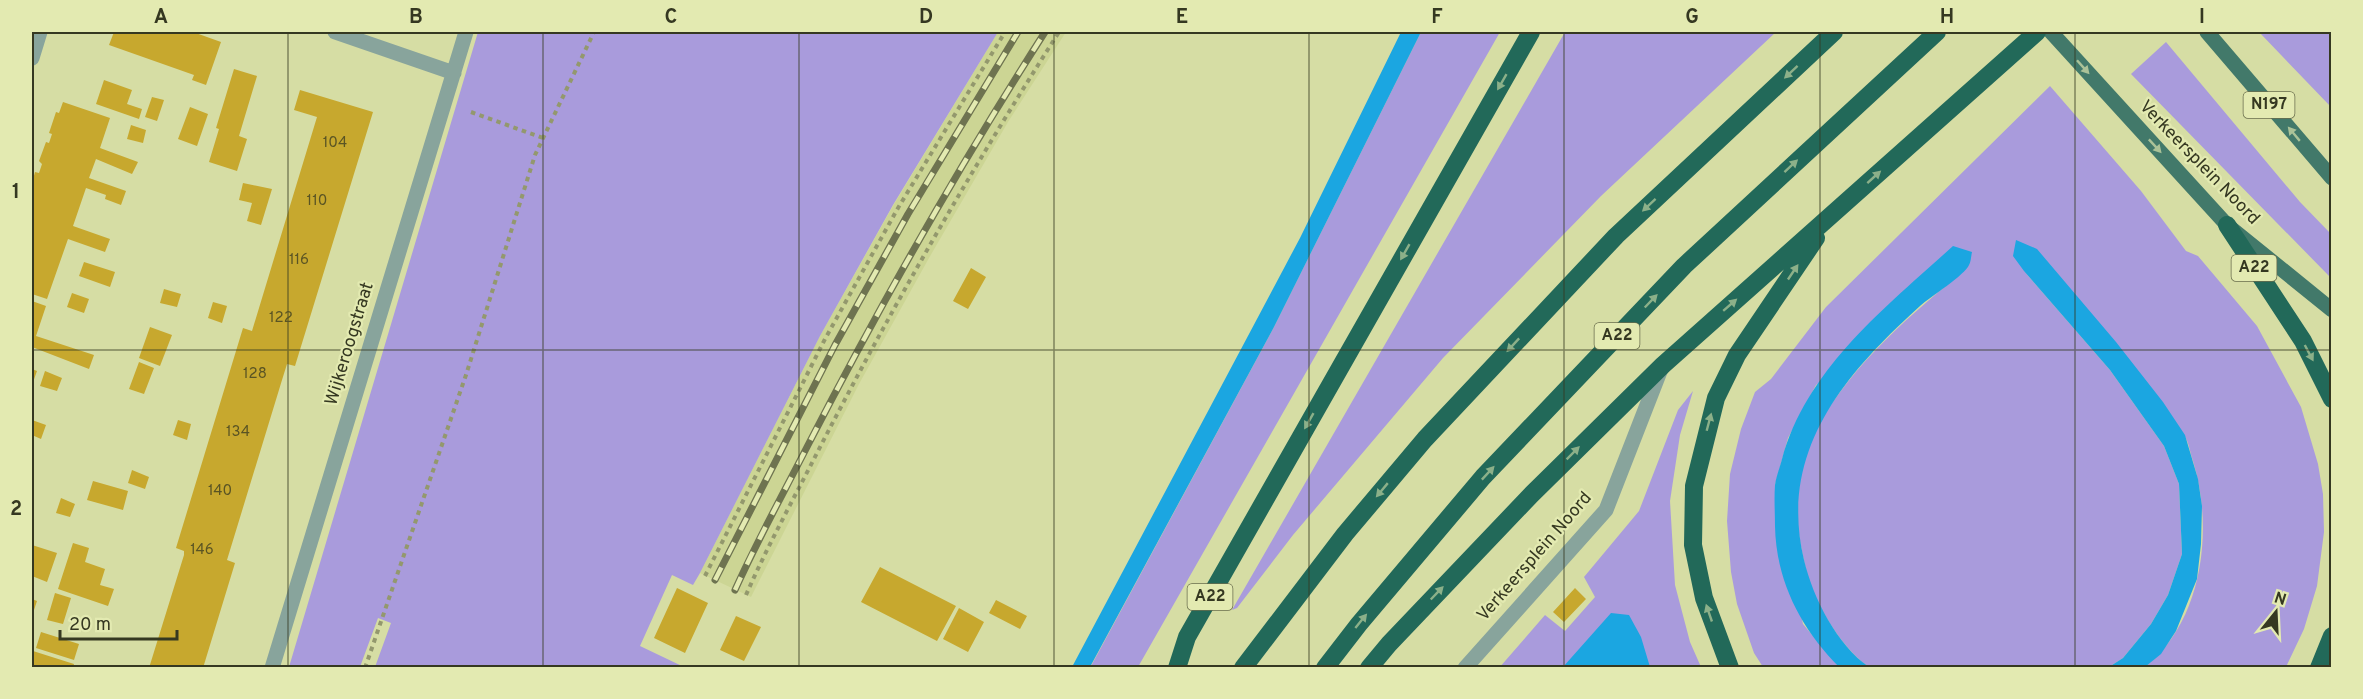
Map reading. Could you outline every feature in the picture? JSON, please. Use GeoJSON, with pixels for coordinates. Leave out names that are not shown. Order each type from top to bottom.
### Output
{"type":"FeatureCollection","features":[{"type":"Feature","properties":{"kind":"highway","name":"A22"},"geometry":{"type":"LineString","coordinates":[[1178,668],[1187,637],[1531,32]]}},
{"type":"Feature","properties":{"kind":"highway"},"geometry":{"type":"LineString","coordinates":[[1243,668],[1345,534],[1425,440],[1616,236],[1834,32]]}},
{"type":"Feature","properties":{"kind":"highway","name":"A22"},"geometry":{"type":"LineString","coordinates":[[1325,668],[1359,624],[1484,477],[1676,275],[1937,32]]}},
{"type":"Feature","properties":{"kind":"highway"},"geometry":{"type":"LineString","coordinates":[[1369,668],[1389,644],[1532,494],[1663,364],[2037,32]]}},
{"type":"Feature","properties":{"kind":"highway"},"geometry":{"type":"LineString","coordinates":[[1730,668],[1704,598],[1693,545],[1694,486],[1716,398],[1737,355],[1831,216]]}},
{"type":"Feature","properties":{"kind":"highway","name":"A22"},"geometry":{"type":"LineString","coordinates":[[2227,225],[2303,341],[2331,399]]}},
{"type":"Feature","properties":{"kind":"highway"},"geometry":{"type":"LineString","coordinates":[[2319,668],[2331,636]]}},
{"type":"Feature","properties":{"kind":"main road","name":"Verkeersplein Noord"},"geometry":{"type":"LineString","coordinates":[[2050,32],[2227,225],[2331,310]]}},
{"type":"Feature","properties":{"kind":"main road","name":"N197"},"geometry":{"type":"LineString","coordinates":[[2206,32],[2331,178]]}},
{"type":"Feature","properties":{"kind":"street"},"geometry":{"type":"LineString","coordinates":[[32,58],[40,32]]}},
{"type":"Feature","properties":{"kind":"street"},"geometry":{"type":"LineString","coordinates":[[334,32],[454,73]]}},
{"type":"Feature","properties":{"kind":"street","name":"Wijkeroogstraat"},"geometry":{"type":"LineString","coordinates":[[272,668],[466,32]]}},
{"type":"Feature","properties":{"kind":"street","name":"Verkeersplein Noord"},"geometry":{"type":"LineString","coordinates":[[1465,668],[1606,510],[1663,364]]}},
{"type":"Feature","properties":{"kind":"path"},"geometry":{"type":"LineString","coordinates":[[365,668],[466,375],[536,155],[594,32]]}},
{"type":"Feature","properties":{"kind":"path"},"geometry":{"type":"LineString","coordinates":[[705,576],[825,339],[898,208],[1005,32]]}},
{"type":"Feature","properties":{"kind":"path"},"geometry":{"type":"LineString","coordinates":[[746,595],[854,381],[923,255],[1003,119],[1059,32]]}},
{"type":"Feature","properties":{"kind":"path"},"geometry":{"type":"LineString","coordinates":[[445,103],[543,138]]}},
{"type":"Feature","properties":{"kind":"shaded area"},"geometry":{"type":"Polygon","coordinates":[[[478,32],[998,32],[893,205],[820,336],[693,585],[672,575],[640,646],[684,667],[375,667],[391,623],[378,618],[360,667],[289,667],[478,32]]]}},
{"type":"Feature","properties":{"kind":"shaded area"},"geometry":{"type":"Polygon","coordinates":[[[998,32],[1066,32],[1008,122],[929,258],[859,384],[751,597],[700,573],[820,336],[893,206],[998,32]]]}},
{"type":"Feature","properties":{"kind":"shaded area"},"geometry":{"type":"Polygon","coordinates":[[[1421,32],[1500,32],[1138,667],[1090,668],[1274,327],[1421,32]]]}},
{"type":"Feature","properties":{"kind":"shaded area"},"geometry":{"type":"Polygon","coordinates":[[[1565,32],[1776,32],[1601,196],[1443,358],[1293,535],[1237,608],[1232,610],[1565,32]]]}},
{"type":"Feature","properties":{"kind":"shaded area"},"geometry":{"type":"Polygon","coordinates":[[[2259,32],[2331,32],[2331,107],[2259,32]]]}},
{"type":"Feature","properties":{"kind":"shaded area"},"geometry":{"type":"Polygon","coordinates":[[[2166,42],[2300,202],[2331,234],[2331,278],[2131,74],[2166,42]]]}},
{"type":"Feature","properties":{"kind":"shaded area"},"geometry":{"type":"Polygon","coordinates":[[[2050,86],[2141,191],[2186,251],[2198,256],[2257,326],[2301,407],[2318,464],[2323,494],[2324,532],[2317,586],[2304,629],[2286,667],[2145,667],[2165,648],[2180,625],[2191,600],[2199,572],[2203,515],[2199,487],[2188,444],[2184,435],[2162,410],[2024,271],[2110,370],[2164,446],[2179,484],[2182,554],[2168,595],[2151,624],[2123,658],[2109,667],[1869,667],[1848,648],[1830,623],[1815,596],[1806,570],[1799,534],[1797,498],[1810,444],[1831,405],[1866,361],[1885,340],[1969,267],[1816,385],[1788,438],[1775,485],[1803,624],[1839,667],[1763,667],[1754,653],[1737,604],[1731,572],[1727,521],[1730,474],[1741,429],[1755,392],[1771,379],[1826,307],[2050,86]]]}},
{"type":"Feature","properties":{"kind":"shaded area"},"geometry":{"type":"Polygon","coordinates":[[[1693,391],[1680,435],[1670,501],[1675,585],[1690,642],[1701,667],[1499,668],[1545,615],[1565,631],[1595,597],[1584,577],[1639,511],[1678,410],[1693,391]]]}},
{"type":"Feature","properties":{"kind":"water"},"geometry":{"type":"Polygon","coordinates":[[[1401,32],[1421,32],[1274,327],[1090,667],[1072,667],[1300,238],[1401,32]]]}},
{"type":"Feature","properties":{"kind":"water"},"geometry":{"type":"Polygon","coordinates":[[[2016,240],[2037,249],[2116,342],[2163,402],[2185,435],[2198,479],[2202,506],[2197,579],[2176,631],[2161,654],[2145,667],[2109,667],[2123,658],[2151,624],[2168,595],[2182,554],[2179,484],[2164,446],[2110,370],[2013,256],[2016,240]]]}},
{"type":"Feature","properties":{"kind":"water"},"geometry":{"type":"Polygon","coordinates":[[[1953,246],[1972,252],[1966,269],[1920,306],[1866,359],[1843,388],[1824,418],[1809,450],[1800,484],[1798,521],[1808,575],[1820,605],[1837,633],[1857,658],[1869,667],[1839,667],[1813,637],[1802,620],[1786,585],[1776,546],[1775,485],[1777,475],[1794,426],[1810,396],[1829,368],[1876,316],[1953,246]]]}},
{"type":"Feature","properties":{"kind":"water"},"geometry":{"type":"Polygon","coordinates":[[[1611,613],[1629,615],[1641,637],[1650,667],[1563,667],[1611,613]]]}},
{"type":"Feature","properties":{"kind":"building"},"geometry":{"type":"Polygon","coordinates":[[[114,32],[193,32],[221,42],[206,85],[192,80],[194,75],[109,45],[114,32]]]}},
{"type":"Feature","properties":{"kind":"building"},"geometry":{"type":"Polygon","coordinates":[[[234,69],[257,76],[239,136],[247,139],[237,171],[209,162],[219,129],[216,128],[234,69]]]}},
{"type":"Feature","properties":{"kind":"building"},"geometry":{"type":"Polygon","coordinates":[[[104,80],[132,90],[127,104],[142,109],[139,119],[96,104],[104,80]]]}},
{"type":"Feature","properties":{"kind":"building"},"geometry":{"type":"Polygon","coordinates":[[[300,90],[373,112],[295,366],[287,364],[282,380],[227,560],[235,563],[203,668],[149,668],[184,555],[184,551],[176,548],[243,328],[252,331],[317,117],[294,110],[300,90]]]}},
{"type":"Feature","properties":{"kind":"building"},"geometry":{"type":"Polygon","coordinates":[[[152,97],[164,100],[157,121],[145,117],[152,97]]]}},
{"type":"Feature","properties":{"kind":"building"},"geometry":{"type":"Polygon","coordinates":[[[63,102],[110,118],[100,148],[138,162],[132,174],[96,159],[89,178],[126,191],[121,205],[105,199],[106,195],[86,188],[73,226],[110,239],[105,252],[68,239],[47,299],[32,294],[32,183],[35,172],[39,173],[42,164],[39,161],[46,142],[49,143],[52,134],[49,133],[56,112],[59,113],[63,102]]]}},
{"type":"Feature","properties":{"kind":"building"},"geometry":{"type":"Polygon","coordinates":[[[190,107],[208,114],[197,146],[178,139],[190,107]]]}},
{"type":"Feature","properties":{"kind":"building"},"geometry":{"type":"Polygon","coordinates":[[[131,125],[146,130],[143,143],[127,139],[131,125]]]}},
{"type":"Feature","properties":{"kind":"building"},"geometry":{"type":"Polygon","coordinates":[[[243,183],[272,189],[261,225],[247,221],[252,203],[239,200],[243,183]]]}},
{"type":"Feature","properties":{"kind":"building"},"geometry":{"type":"Polygon","coordinates":[[[84,262],[115,272],[110,287],[79,276],[84,262]]]}},
{"type":"Feature","properties":{"kind":"building"},"geometry":{"type":"Polygon","coordinates":[[[971,268],[986,277],[968,309],[953,301],[971,268]]]}},
{"type":"Feature","properties":{"kind":"building"},"geometry":{"type":"Polygon","coordinates":[[[164,289],[181,294],[177,307],[160,303],[164,289]]]}},
{"type":"Feature","properties":{"kind":"building"},"geometry":{"type":"Polygon","coordinates":[[[72,293],[89,299],[84,313],[67,307],[72,293]]]}},
{"type":"Feature","properties":{"kind":"building"},"geometry":{"type":"Polygon","coordinates":[[[32,301],[46,306],[36,336],[94,355],[89,369],[32,347],[32,301]]]}},
{"type":"Feature","properties":{"kind":"building"},"geometry":{"type":"Polygon","coordinates":[[[213,302],[227,306],[222,323],[208,318],[213,302]]]}},
{"type":"Feature","properties":{"kind":"building"},"geometry":{"type":"Polygon","coordinates":[[[150,327],[172,335],[160,366],[139,358],[150,327]]]}},
{"type":"Feature","properties":{"kind":"building"},"geometry":{"type":"Polygon","coordinates":[[[139,362],[154,368],[144,394],[129,389],[139,362]]]}},
{"type":"Feature","properties":{"kind":"building"},"geometry":{"type":"Polygon","coordinates":[[[32,369],[37,371],[32,385],[32,369]]]}},
{"type":"Feature","properties":{"kind":"building"},"geometry":{"type":"Polygon","coordinates":[[[45,371],[62,378],[57,391],[40,386],[45,371]]]}},
{"type":"Feature","properties":{"kind":"building"},"geometry":{"type":"Polygon","coordinates":[[[32,420],[46,425],[41,439],[32,435],[32,420]]]}},
{"type":"Feature","properties":{"kind":"building"},"geometry":{"type":"Polygon","coordinates":[[[178,420],[191,424],[187,440],[173,435],[178,420]]]}},
{"type":"Feature","properties":{"kind":"building"},"geometry":{"type":"Polygon","coordinates":[[[132,470],[149,477],[145,489],[128,483],[132,470]]]}},
{"type":"Feature","properties":{"kind":"building"},"geometry":{"type":"Polygon","coordinates":[[[93,481],[128,491],[123,510],[87,500],[93,481]]]}},
{"type":"Feature","properties":{"kind":"building"},"geometry":{"type":"Polygon","coordinates":[[[61,498],[75,504],[70,517],[56,513],[61,498]]]}},
{"type":"Feature","properties":{"kind":"building"},"geometry":{"type":"Polygon","coordinates":[[[73,543],[89,548],[85,562],[105,569],[100,585],[114,589],[108,606],[58,589],[73,543]]]}},
{"type":"Feature","properties":{"kind":"building"},"geometry":{"type":"Polygon","coordinates":[[[32,545],[57,553],[47,582],[32,576],[32,545]]]}},
{"type":"Feature","properties":{"kind":"building"},"geometry":{"type":"Polygon","coordinates":[[[880,567],[956,606],[937,641],[861,602],[880,567]]]}},
{"type":"Feature","properties":{"kind":"building"},"geometry":{"type":"Polygon","coordinates":[[[677,588],[708,603],[685,653],[654,638],[677,588]]]}},
{"type":"Feature","properties":{"kind":"building"},"geometry":{"type":"Polygon","coordinates":[[[1575,588],[1586,599],[1564,622],[1553,612],[1575,588]]]}},
{"type":"Feature","properties":{"kind":"building"},"geometry":{"type":"Polygon","coordinates":[[[55,593],[71,598],[63,624],[47,620],[55,593]]]}},
{"type":"Feature","properties":{"kind":"building"},"geometry":{"type":"Polygon","coordinates":[[[32,599],[37,601],[32,616],[32,599]]]}},
{"type":"Feature","properties":{"kind":"building"},"geometry":{"type":"Polygon","coordinates":[[[996,600],[1027,616],[1020,629],[989,613],[996,600]]]}},
{"type":"Feature","properties":{"kind":"building"},"geometry":{"type":"Polygon","coordinates":[[[959,608],[984,622],[968,652],[943,639],[959,608]]]}},
{"type":"Feature","properties":{"kind":"building"},"geometry":{"type":"Polygon","coordinates":[[[736,616],[761,627],[744,661],[720,650],[736,616]]]}},
{"type":"Feature","properties":{"kind":"building"},"geometry":{"type":"Polygon","coordinates":[[[41,632],[79,644],[74,660],[36,648],[41,632]]]}},
{"type":"Feature","properties":{"kind":"building"},"geometry":{"type":"Polygon","coordinates":[[[33,651],[74,664],[73,668],[32,668],[33,651]]]}},
{"type":"Feature","properties":{"kind":"railway"},"geometry":{"type":"LineString","coordinates":[[715,580],[835,345],[908,214],[1018,32]]}},
{"type":"Feature","properties":{"kind":"railway"},"geometry":{"type":"LineString","coordinates":[[735,590],[863,341],[951,185],[1045,32]]}}]}
